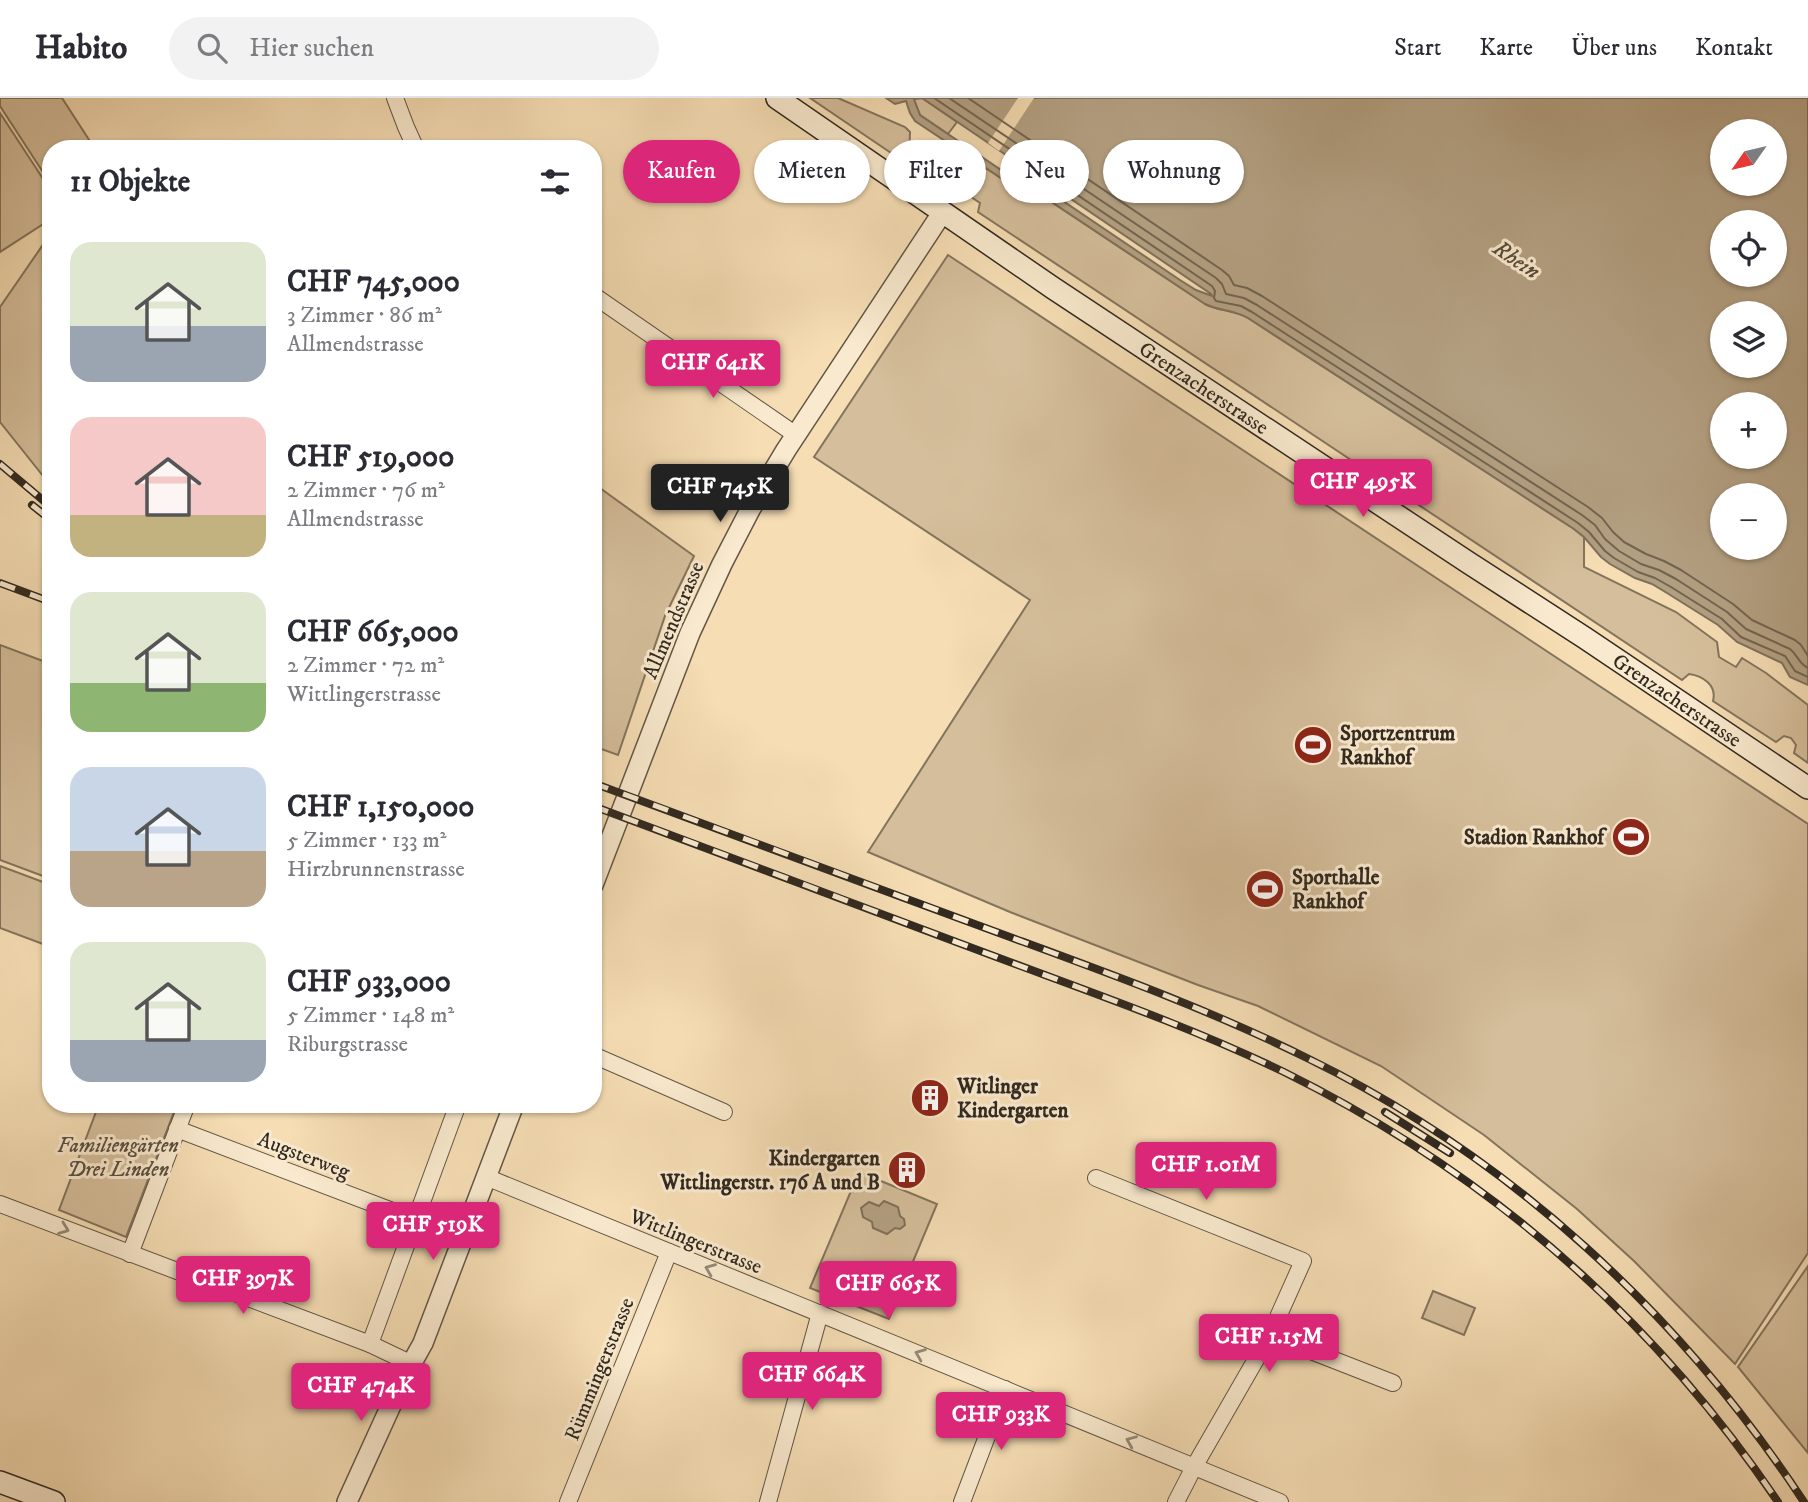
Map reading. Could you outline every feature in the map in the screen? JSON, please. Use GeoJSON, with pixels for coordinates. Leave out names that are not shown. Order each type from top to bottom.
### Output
{"type":"FeatureCollection","features":[{"type":"Feature","properties":{"kind":"main road","name":"Grenzacherstrasse"},"geometry":{"type":"LineString","coordinates":[[777,98],[943,213],[1808,788]]}},
{"type":"Feature","properties":{"kind":"main road"},"geometry":{"type":"LineString","coordinates":[[0,1482],[54,1502]]}},
{"type":"Feature","properties":{"kind":"street"},"geometry":{"type":"LineString","coordinates":[[395,98],[412,140]]}},
{"type":"Feature","properties":{"kind":"street","name":"Allmendstrasse"},"geometry":{"type":"LineString","coordinates":[[602,862],[690,633],[751,508],[796,435],[943,213]]}},
{"type":"Feature","properties":{"kind":"street"},"geometry":{"type":"LineString","coordinates":[[602,301],[796,435]]}},
{"type":"Feature","properties":{"kind":"street"},"geometry":{"type":"LineString","coordinates":[[602,1059],[723,1112]]}},
{"type":"Feature","properties":{"kind":"street"},"geometry":{"type":"LineString","coordinates":[[130,1254],[183,1113]]}},
{"type":"Feature","properties":{"kind":"street"},"geometry":{"type":"LineString","coordinates":[[370,1344],[455,1113]]}},
{"type":"Feature","properties":{"kind":"street"},"geometry":{"type":"LineString","coordinates":[[347,1502],[403,1379],[423,1343],[511,1113]]}},
{"type":"Feature","properties":{"kind":"street","name":"Augsterweg"},"geometry":{"type":"LineString","coordinates":[[177,1129],[416,1220]]}},
{"type":"Feature","properties":{"kind":"street","name":"Wittlingerstrasse"},"geometry":{"type":"LineString","coordinates":[[486,1177],[1280,1502]]}},
{"type":"Feature","properties":{"kind":"street"},"geometry":{"type":"LineString","coordinates":[[1096,1178],[1303,1261],[1270,1335],[1176,1502]]}},
{"type":"Feature","properties":{"kind":"street"},"geometry":{"type":"LineString","coordinates":[[0,1204],[370,1344],[412,1364]]}},
{"type":"Feature","properties":{"kind":"street","name":"Rümmingerstrasse"},"geometry":{"type":"LineString","coordinates":[[568,1502],[669,1252]]}},
{"type":"Feature","properties":{"kind":"street"},"geometry":{"type":"LineString","coordinates":[[768,1502],[820,1313]]}},
{"type":"Feature","properties":{"kind":"street"},"geometry":{"type":"LineString","coordinates":[[1270,1335],[1393,1383]]}},
{"type":"Feature","properties":{"kind":"street"},"geometry":{"type":"LineString","coordinates":[[962,1502],[1005,1389]]}},
{"type":"Feature","properties":{"kind":"green space"},"geometry":{"type":"Polygon","coordinates":[[[0,98],[62,98],[89,140],[42,140],[42,171],[0,106],[0,98]]]}},
{"type":"Feature","properties":{"kind":"green space"},"geometry":{"type":"Polygon","coordinates":[[[810,98],[838,98],[905,127],[910,132],[910,140],[884,140],[884,148],[810,98]]]}},
{"type":"Feature","properties":{"kind":"green space"},"geometry":{"type":"Polygon","coordinates":[[[922,98],[957,122],[948,134],[920,115],[913,99],[922,98]]]}},
{"type":"Feature","properties":{"kind":"green space"},"geometry":{"type":"Polygon","coordinates":[[[0,113],[42,177],[42,225],[0,252],[0,113]]]}},
{"type":"Feature","properties":{"kind":"green space"},"geometry":{"type":"Polygon","coordinates":[[[986,168],[1000,177],[1000,203],[1053,203],[1205,304],[1248,318],[1574,529],[1584,537],[1584,567],[1676,612],[1717,642],[1719,657],[1736,667],[1742,658],[1808,705],[1808,763],[1794,753],[1796,745],[1791,738],[1784,736],[1776,742],[1713,701],[1713,690],[1704,679],[1689,674],[1682,680],[978,212],[980,203],[986,203],[986,168]]]}},
{"type":"Feature","properties":{"kind":"green space"},"geometry":{"type":"Polygon","coordinates":[[[42,246],[42,475],[0,422],[0,307],[42,246]]]}},
{"type":"Feature","properties":{"kind":"green space","name":"Sportzentrum Rankhof"},"geometry":{"type":"Polygon","coordinates":[[[948,255],[1808,824],[1808,1253],[1735,1364],[1634,1261],[1577,1209],[1484,1135],[1381,1066],[1258,1006],[1010,912],[868,852],[1030,600],[814,457],[948,255]]]}},
{"type":"Feature","properties":{"kind":"green space"},"geometry":{"type":"Polygon","coordinates":[[[602,490],[694,556],[665,616],[618,755],[602,749],[602,490]]]}},
{"type":"Feature","properties":{"kind":"green space"},"geometry":{"type":"Polygon","coordinates":[[[0,645],[42,661],[42,876],[0,860],[0,645]]]}},
{"type":"Feature","properties":{"kind":"green space"},"geometry":{"type":"Polygon","coordinates":[[[0,866],[42,882],[42,944],[0,928],[0,866]]]}},
{"type":"Feature","properties":{"kind":"green space","name":"Familiengärten Drei Linden"},"geometry":{"type":"Polygon","coordinates":[[[96,1113],[174,1113],[126,1237],[59,1210],[96,1113]]]}},
{"type":"Feature","properties":{"kind":"green space"},"geometry":{"type":"Polygon","coordinates":[[[859,1172],[937,1204],[889,1319],[810,1288],[859,1172]]]}},
{"type":"Feature","properties":{"kind":"green space"},"geometry":{"type":"Polygon","coordinates":[[[1808,1266],[1808,1453],[1738,1367],[1808,1266]]]}},
{"type":"Feature","properties":{"kind":"green space"},"geometry":{"type":"Polygon","coordinates":[[[1433,1291],[1475,1308],[1464,1335],[1422,1318],[1433,1291]]]}},
{"type":"Feature","properties":{"kind":"water"},"geometry":{"type":"Polygon","coordinates":[[[886,98],[922,98],[914,99],[920,115],[957,140],[944,140],[915,121],[906,101],[895,104],[886,98]]]}},
{"type":"Feature","properties":{"kind":"water","name":"Rhein"},"geometry":{"type":"Polygon","coordinates":[[[922,98],[1808,98],[1808,685],[1790,677],[1782,663],[1737,642],[1718,625],[1667,593],[1610,564],[1574,529],[1248,318],[1205,304],[1053,203],[1066,203],[1180,280],[1212,296],[1077,203],[1089,203],[1089,140],[1000,140],[1000,151],[922,98]]]}},
{"type":"Feature","properties":{"kind":"water"},"geometry":{"type":"Polygon","coordinates":[[[986,160],[1000,169],[1000,177],[986,168],[986,160]]]}},
{"type":"Feature","properties":{"kind":"water"},"geometry":{"type":"Polygon","coordinates":[[[884,1201],[898,1207],[905,1225],[887,1234],[873,1228],[872,1222],[863,1217],[861,1208],[869,1202],[879,1206],[884,1201]]]}},
{"type":"Feature","properties":{"kind":"pier"},"geometry":{"type":"Polygon","coordinates":[[[1018,98],[1034,98],[1006,140],[1000,140],[999,151],[988,143],[1018,98]]]}},
{"type":"Feature","properties":{"kind":"railway"},"geometry":{"type":"LineString","coordinates":[[0,464],[42,499]]}},
{"type":"Feature","properties":{"kind":"railway"},"geometry":{"type":"LineString","coordinates":[[32,505],[42,513]]}},
{"type":"Feature","properties":{"kind":"railway"},"geometry":{"type":"LineString","coordinates":[[0,583],[42,599]]}},
{"type":"Feature","properties":{"kind":"railway"},"geometry":{"type":"LineString","coordinates":[[602,786],[1188,1004],[1309,1059],[1383,1099],[1454,1144],[1522,1193],[1586,1247],[1647,1306],[1703,1368],[1756,1433],[1804,1502]]}},
{"type":"Feature","properties":{"kind":"railway"},"geometry":{"type":"LineString","coordinates":[[602,809],[1173,1023],[1284,1072],[1358,1112],[1429,1155],[1496,1203],[1560,1255],[1620,1311],[1676,1370],[1729,1434],[1778,1502]]}},
{"type":"Feature","properties":{"kind":"railway"},"geometry":{"type":"LineString","coordinates":[[1385,1112],[1450,1153]]}},
{"type":"Feature","properties":{"kind":"place","name":"Sportzentrum Rankhof"},"geometry":{"type":"Point","coordinates":[1313,745]}},
{"type":"Feature","properties":{"kind":"place","name":"Stadion Rankhof"},"geometry":{"type":"Point","coordinates":[1631,837]}},
{"type":"Feature","properties":{"kind":"place","name":"Sporthalle Rankhof"},"geometry":{"type":"Point","coordinates":[1265,889]}},
{"type":"Feature","properties":{"kind":"place","name":"Witlinger Kindergarten"},"geometry":{"type":"Point","coordinates":[930,1098]}},
{"type":"Feature","properties":{"kind":"place","name":"Kindergarten Wittlingerstr. 176 A und B"},"geometry":{"type":"Point","coordinates":[907,1170]}}]}
